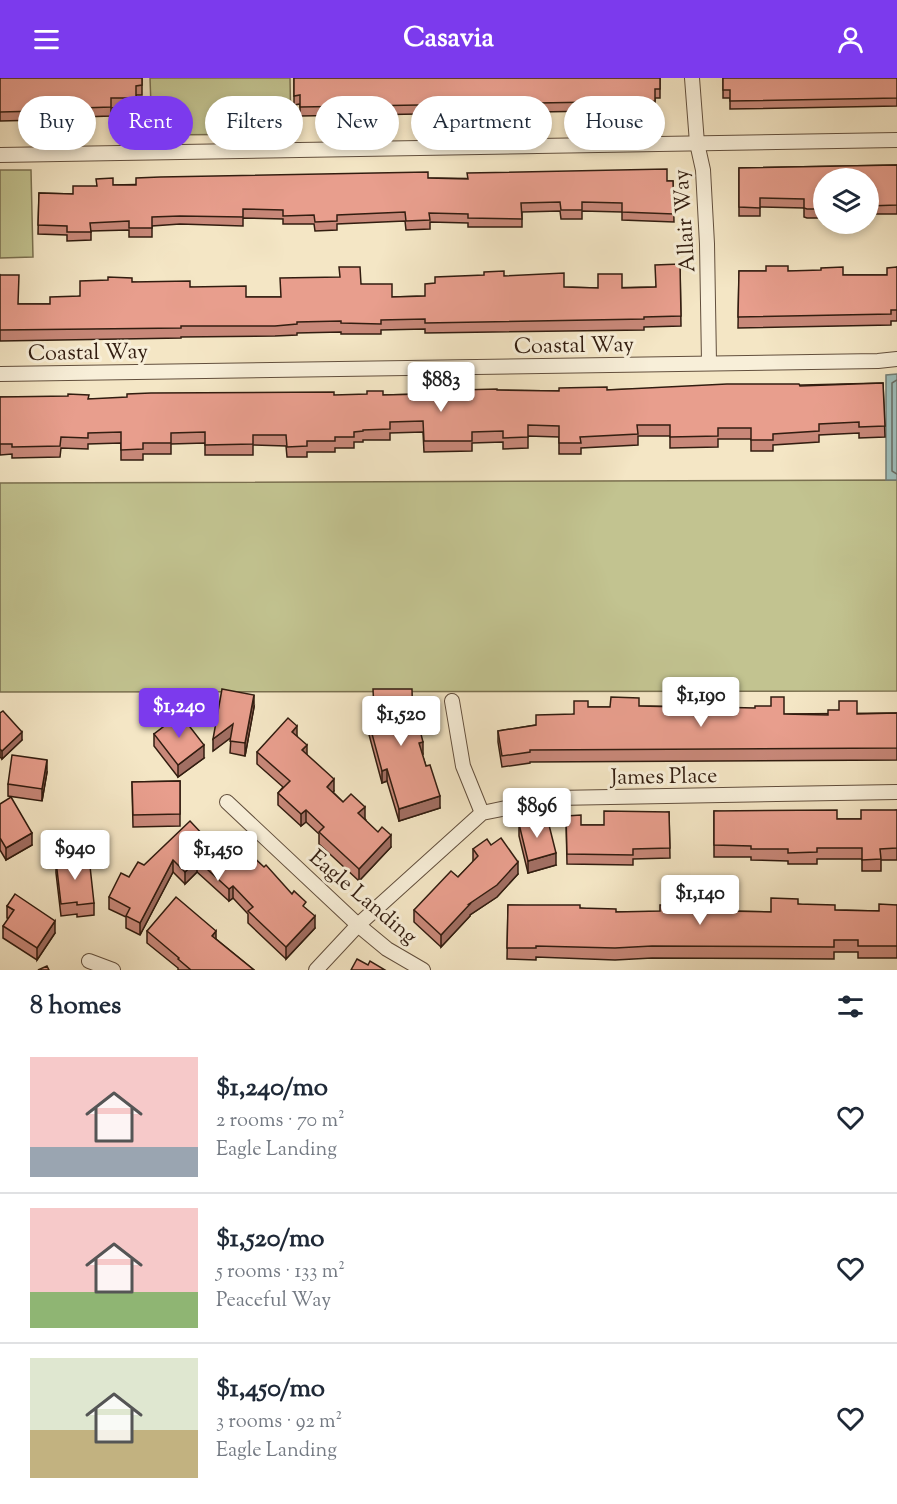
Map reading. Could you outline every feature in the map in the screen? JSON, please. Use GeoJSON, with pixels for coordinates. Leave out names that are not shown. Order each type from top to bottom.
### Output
{"type":"FeatureCollection","features":[{"type":"Feature","properties":{"kind":"street","name":"Allair Way"},"geometry":{"type":"LineString","coordinates":[[692,78],[697,143],[703,170],[709,362]]}},
{"type":"Feature","properties":{"kind":"street"},"geometry":{"type":"LineString","coordinates":[[0,155],[897,140]]}},
{"type":"Feature","properties":{"kind":"street","name":"Coastal Way"},"geometry":{"type":"LineString","coordinates":[[0,374],[897,359]]}},
{"type":"Feature","properties":{"kind":"street"},"geometry":{"type":"LineString","coordinates":[[316,970],[358,925],[482,813],[463,766],[452,701]]}},
{"type":"Feature","properties":{"kind":"street","name":"James Place"},"geometry":{"type":"LineString","coordinates":[[482,813],[555,798],[897,792]]}},
{"type":"Feature","properties":{"kind":"street","name":"Eagle Landing"},"geometry":{"type":"LineString","coordinates":[[227,802],[358,925],[387,949],[423,970]]}},
{"type":"Feature","properties":{"kind":"street"},"geometry":{"type":"LineString","coordinates":[[89,961],[112,970]]}},
{"type":"Feature","properties":{"kind":"green space"},"geometry":{"type":"Polygon","coordinates":[[[150,78],[290,78],[290,96],[205,96],[205,135],[193,135],[193,96],[151,96],[150,78]]]}},
{"type":"Feature","properties":{"kind":"green space"},"geometry":{"type":"Polygon","coordinates":[[[0,170],[31,170],[33,257],[0,258],[0,170]]]}},
{"type":"Feature","properties":{"kind":"green space"},"geometry":{"type":"Polygon","coordinates":[[[897,480],[897,691],[0,692],[0,483],[897,480]]]}},
{"type":"Feature","properties":{"kind":"water"},"geometry":{"type":"Polygon","coordinates":[[[897,374],[897,480],[886,480],[886,375],[897,374]]]}},
{"type":"Feature","properties":{"kind":"building"},"geometry":{"type":"Polygon","coordinates":[[[0,78],[142,78],[142,85],[136,86],[136,96],[108,96],[108,107],[96,108],[96,96],[18,96],[18,112],[0,112],[0,78]]]}},
{"type":"Feature","properties":{"kind":"building"},"geometry":{"type":"Polygon","coordinates":[[[294,78],[660,78],[660,89],[655,89],[655,96],[564,96],[564,103],[552,103],[552,96],[411,96],[411,105],[399,105],[399,96],[315,96],[315,107],[303,107],[303,96],[294,96],[294,78]]]}},
{"type":"Feature","properties":{"kind":"building"},"geometry":{"type":"Polygon","coordinates":[[[723,78],[897,78],[897,98],[730,101],[730,90],[723,90],[723,78]]]}},
{"type":"Feature","properties":{"kind":"building"},"geometry":{"type":"Polygon","coordinates":[[[897,165],[897,205],[879,206],[879,168],[813,168],[813,209],[804,208],[804,199],[760,198],[760,208],[739,207],[739,168],[897,165]]]}},
{"type":"Feature","properties":{"kind":"building"},"geometry":{"type":"Polygon","coordinates":[[[667,169],[667,181],[673,181],[674,214],[622,212],[622,203],[582,202],[582,210],[561,210],[560,202],[521,203],[522,219],[468,218],[468,214],[429,213],[430,220],[406,221],[405,212],[337,215],[337,221],[315,222],[314,215],[283,216],[283,210],[243,209],[243,217],[152,217],[152,228],[129,228],[129,221],[90,223],[91,232],[67,232],[67,226],[38,225],[39,193],[73,194],[73,186],[97,186],[96,179],[113,178],[113,185],[136,185],[136,178],[160,177],[428,172],[428,178],[468,179],[467,173],[667,169]]]}},
{"type":"Feature","properties":{"kind":"building"},"geometry":{"type":"Polygon","coordinates":[[[680,264],[681,316],[644,317],[644,319],[425,323],[425,319],[381,320],[381,324],[341,323],[341,321],[297,322],[297,324],[275,326],[0,330],[0,275],[19,275],[18,304],[50,304],[50,297],[80,296],[80,281],[108,280],[108,277],[132,278],[132,282],[190,281],[190,287],[246,286],[246,297],[281,297],[280,278],[340,277],[339,267],[360,267],[361,284],[392,284],[392,297],[425,296],[425,284],[435,283],[435,277],[484,275],[484,272],[504,271],[504,276],[564,273],[564,287],[598,288],[598,274],[622,274],[622,288],[656,287],[655,265],[680,264]]]}},
{"type":"Feature","properties":{"kind":"building"},"geometry":{"type":"Polygon","coordinates":[[[766,266],[788,266],[788,271],[843,267],[843,275],[887,275],[887,268],[897,267],[897,310],[891,310],[891,314],[738,317],[739,271],[766,271],[766,266]]]}},
{"type":"Feature","properties":{"kind":"building"},"geometry":{"type":"Polygon","coordinates":[[[883,383],[885,426],[859,427],[859,422],[819,424],[819,431],[773,434],[773,440],[751,440],[751,428],[718,428],[718,436],[670,437],[670,425],[637,425],[638,434],[580,437],[581,443],[559,443],[559,426],[528,425],[528,437],[503,438],[503,431],[472,432],[472,441],[424,441],[423,421],[390,422],[390,429],[363,430],[354,432],[354,437],[335,437],[335,441],[307,441],[307,446],[287,447],[286,435],[253,435],[253,444],[205,445],[205,432],[171,433],[171,443],[143,443],[143,449],[121,450],[121,432],[88,433],[88,438],[61,437],[60,446],[12,447],[12,444],[0,444],[0,397],[68,396],[68,394],[89,395],[88,399],[151,393],[334,392],[334,395],[367,394],[367,391],[383,391],[383,395],[423,394],[423,391],[497,389],[559,391],[559,388],[607,387],[607,390],[727,384],[799,384],[800,386],[883,383]]]}},
{"type":"Feature","properties":{"kind":"building"},"geometry":{"type":"Polygon","coordinates":[[[222,689],[254,695],[245,743],[230,741],[233,724],[213,739],[222,689]]]}},
{"type":"Feature","properties":{"kind":"building"},"geometry":{"type":"Polygon","coordinates":[[[373,689],[412,689],[413,727],[419,726],[423,742],[419,743],[426,766],[430,765],[440,796],[399,809],[387,769],[382,771],[368,719],[368,711],[374,710],[373,689]]]}},
{"type":"Feature","properties":{"kind":"building"},"geometry":{"type":"Polygon","coordinates":[[[611,697],[639,698],[639,706],[683,707],[683,700],[712,700],[712,707],[755,708],[755,706],[771,706],[771,697],[784,697],[784,714],[828,715],[828,710],[839,710],[839,701],[857,701],[857,714],[897,713],[897,748],[530,750],[530,752],[502,756],[498,731],[536,725],[536,715],[574,714],[574,701],[588,701],[588,707],[610,707],[611,697]]]}},
{"type":"Feature","properties":{"kind":"building"},"geometry":{"type":"Polygon","coordinates":[[[3,711],[22,732],[2,751],[0,749],[0,713],[3,711]]]}},
{"type":"Feature","properties":{"kind":"building"},"geometry":{"type":"Polygon","coordinates":[[[180,714],[204,745],[178,765],[154,734],[180,714]]]}},
{"type":"Feature","properties":{"kind":"building"},"geometry":{"type":"Polygon","coordinates":[[[288,718],[297,726],[292,732],[307,745],[302,750],[334,779],[327,787],[343,802],[351,794],[365,807],[358,813],[378,832],[382,827],[391,835],[359,869],[319,832],[324,827],[306,810],[301,814],[278,793],[290,781],[257,752],[288,718]]]}},
{"type":"Feature","properties":{"kind":"building"},"geometry":{"type":"Polygon","coordinates":[[[12,755],[47,760],[42,789],[8,784],[12,755]]]}},
{"type":"Feature","properties":{"kind":"building"},"geometry":{"type":"Polygon","coordinates":[[[180,781],[180,814],[133,815],[132,782],[180,781]]]}},
{"type":"Feature","properties":{"kind":"building"},"geometry":{"type":"Polygon","coordinates":[[[11,797],[32,833],[6,848],[0,838],[0,804],[11,797]]]}},
{"type":"Feature","properties":{"kind":"building"},"geometry":{"type":"Polygon","coordinates":[[[837,810],[837,819],[861,819],[861,810],[897,810],[897,848],[880,849],[881,859],[862,860],[862,848],[817,848],[817,852],[788,853],[788,849],[751,849],[751,846],[714,845],[714,811],[837,810]]]}},
{"type":"Feature","properties":{"kind":"building"},"geometry":{"type":"Polygon","coordinates":[[[604,811],[669,812],[670,848],[633,849],[633,855],[567,854],[566,816],[581,815],[581,825],[604,825],[604,811]]]}},
{"type":"Feature","properties":{"kind":"building"},"geometry":{"type":"Polygon","coordinates":[[[547,817],[556,853],[528,861],[519,824],[547,817]]]}},
{"type":"Feature","properties":{"kind":"building"},"geometry":{"type":"Polygon","coordinates":[[[190,821],[220,853],[233,838],[264,867],[266,865],[292,894],[294,891],[306,902],[303,906],[315,916],[286,947],[248,911],[253,907],[233,886],[229,889],[197,860],[185,872],[173,860],[140,923],[126,916],[130,908],[109,897],[121,873],[129,877],[138,862],[144,865],[190,821]]]}},
{"type":"Feature","properties":{"kind":"building"},"geometry":{"type":"Polygon","coordinates":[[[501,838],[518,862],[497,885],[469,904],[441,935],[414,910],[451,871],[458,877],[478,856],[473,849],[487,839],[491,845],[501,838]]]}},
{"type":"Feature","properties":{"kind":"building"},"geometry":{"type":"Polygon","coordinates":[[[89,857],[94,903],[61,904],[56,861],[89,857]]]}},
{"type":"Feature","properties":{"kind":"building"},"geometry":{"type":"Polygon","coordinates":[[[15,894],[55,921],[37,948],[3,926],[14,910],[7,906],[15,894]]]}},
{"type":"Feature","properties":{"kind":"building"},"geometry":{"type":"Polygon","coordinates":[[[176,897],[216,931],[212,936],[254,970],[191,970],[147,931],[176,897]]]}},
{"type":"Feature","properties":{"kind":"building"},"geometry":{"type":"Polygon","coordinates":[[[771,898],[798,899],[798,904],[835,905],[835,910],[879,911],[879,904],[897,905],[897,946],[858,946],[858,940],[834,940],[834,947],[536,946],[536,948],[507,948],[508,905],[580,905],[580,908],[616,909],[616,912],[660,911],[660,905],[725,905],[725,911],[771,912],[771,898]]]}},
{"type":"Feature","properties":{"kind":"building"},"geometry":{"type":"Polygon","coordinates":[[[357,959],[368,965],[370,961],[385,970],[351,970],[357,959]]]}}]}
